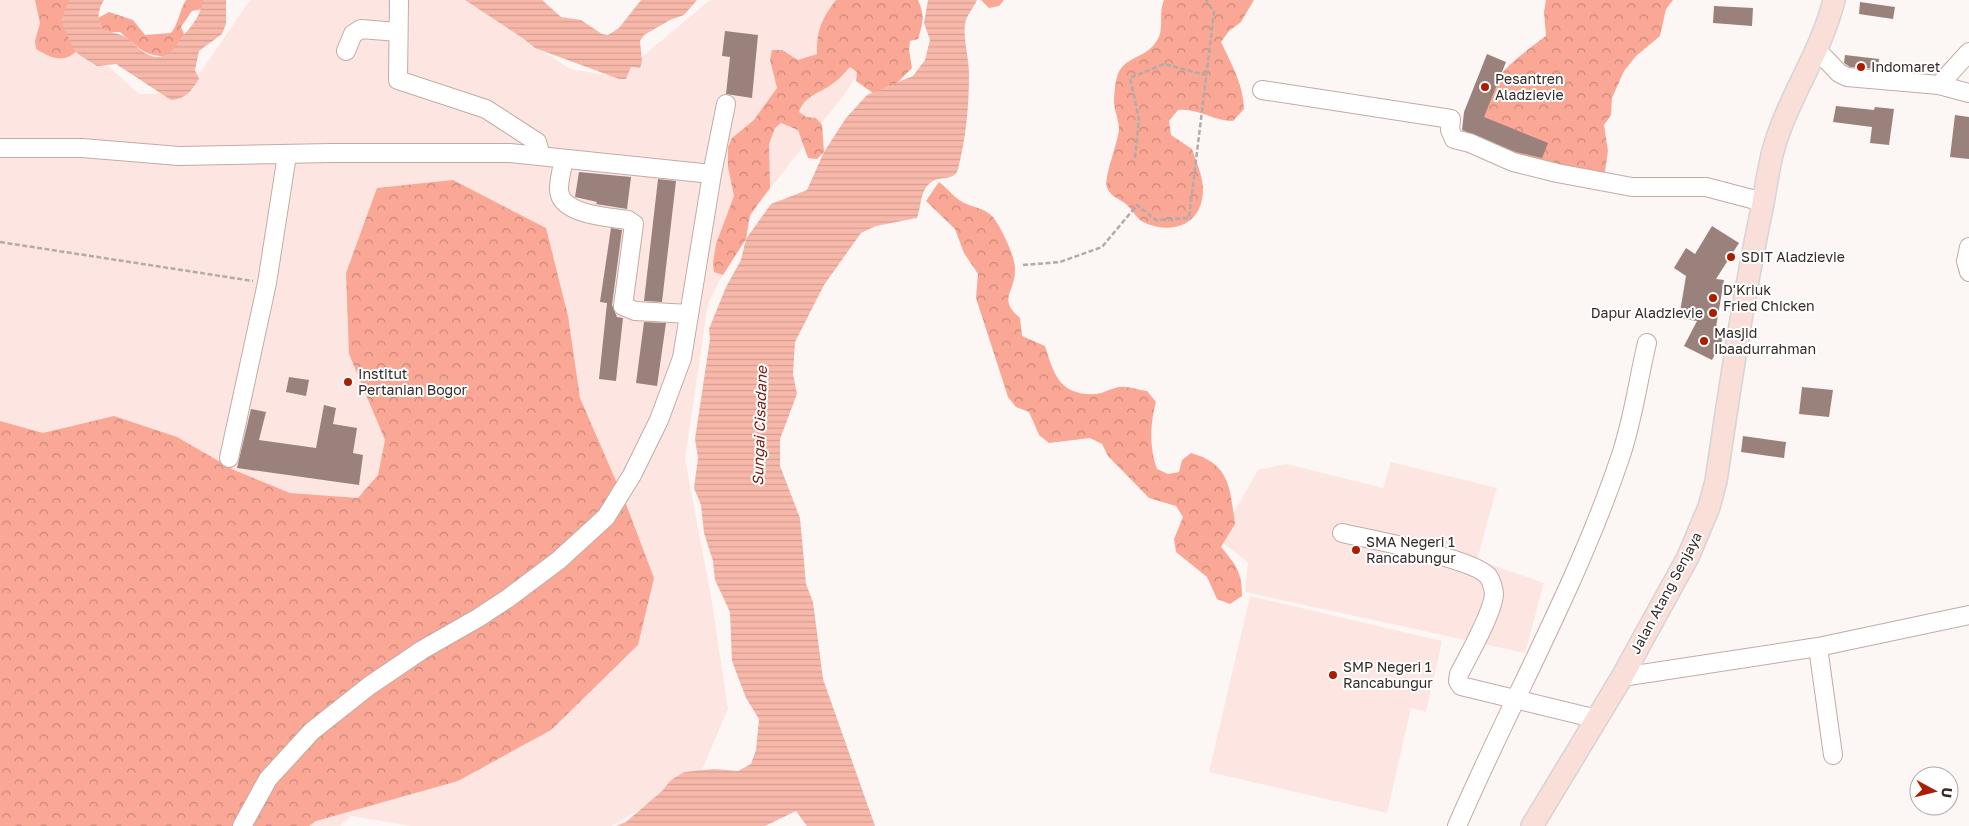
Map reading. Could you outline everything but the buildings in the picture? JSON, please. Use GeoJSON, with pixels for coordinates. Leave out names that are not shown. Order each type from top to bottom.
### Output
{"type":"FeatureCollection","features":[{"type":"Feature","properties":{"kind":"main road","name":"Jalan Atang Senjaya"},"geometry":{"type":"LineString","coordinates":[[1532,826],[1622,677],[1688,557],[1709,507],[1716,481],[1746,287],[1763,202],[1766,177],[1773,149],[1792,101],[1816,49],[1834,0]]}},
{"type":"Feature","properties":{"kind":"street"},"geometry":{"type":"LineString","coordinates":[[398,0],[398,80],[486,109],[537,142],[541,156]]}},
{"type":"Feature","properties":{"kind":"street"},"geometry":{"type":"LineString","coordinates":[[346,51],[353,34],[361,29],[398,32]]}},
{"type":"Feature","properties":{"kind":"street"},"geometry":{"type":"LineString","coordinates":[[1816,49],[1839,73],[1847,77],[1939,86],[1969,94]]}},
{"type":"Feature","properties":{"kind":"street"},"geometry":{"type":"LineString","coordinates":[[1939,86],[1969,52]]}},
{"type":"Feature","properties":{"kind":"street"},"geometry":{"type":"LineString","coordinates":[[1262,90],[1451,119],[1450,130],[1454,139],[1470,143],[1513,162],[1557,173],[1632,187],[1706,187],[1763,202]]}},
{"type":"Feature","properties":{"kind":"street"},"geometry":{"type":"LineString","coordinates":[[242,826],[268,778],[312,731],[369,686],[422,650],[507,599],[559,560],[606,517],[632,475],[658,420],[682,358],[712,174],[726,104]]}},
{"type":"Feature","properties":{"kind":"street"},"geometry":{"type":"LineString","coordinates":[[0,148],[82,148],[179,156],[287,156],[331,153],[510,153],[712,174]]}},
{"type":"Feature","properties":{"kind":"street"},"geometry":{"type":"LineString","coordinates":[[229,458],[267,283],[287,156]]}},
{"type":"Feature","properties":{"kind":"street"},"geometry":{"type":"LineString","coordinates":[[564,159],[559,191],[563,202],[572,209],[628,220],[634,224],[623,306],[635,311],[689,314]]}},
{"type":"Feature","properties":{"kind":"street"},"geometry":{"type":"LineString","coordinates":[[1969,247],[1966,261],[1969,272]]}},
{"type":"Feature","properties":{"kind":"street"},"geometry":{"type":"LineString","coordinates":[[1458,826],[1514,699],[1566,592],[1621,456],[1647,343]]}},
{"type":"Feature","properties":{"kind":"street"},"geometry":{"type":"LineString","coordinates":[[1342,533],[1406,546],[1475,567],[1488,576],[1494,594],[1489,611],[1459,674],[1458,681],[1461,686],[1597,719]]}},
{"type":"Feature","properties":{"kind":"street"},"geometry":{"type":"LineString","coordinates":[[1622,677],[1818,647],[1969,615]]}},
{"type":"Feature","properties":{"kind":"street"},"geometry":{"type":"LineString","coordinates":[[1818,647],[1833,755]]}},
{"type":"Feature","properties":{"kind":"path"},"geometry":{"type":"LineString","coordinates":[[1022,265],[1060,262],[1102,247],[1137,204],[1156,220],[1189,218],[1214,12],[1206,0]]}},
{"type":"Feature","properties":{"kind":"path"},"geometry":{"type":"LineString","coordinates":[[1135,158],[1139,120],[1130,78],[1164,64],[1206,75]]}},
{"type":"Feature","properties":{"kind":"path"},"geometry":{"type":"LineString","coordinates":[[0,242],[267,283]]}},
{"type":"Feature","properties":{"kind":"shaded area","name":"Institut Pertanian Bogor"},"geometry":{"type":"Polygon","coordinates":[[[0,0],[51,0],[57,20],[139,94],[170,93],[202,70],[250,0],[482,0],[492,17],[570,69],[618,77],[710,0],[890,0],[896,15],[846,92],[756,207],[708,304],[685,459],[711,596],[728,709],[701,772],[612,826],[410,826],[351,816],[340,826],[0,826],[0,0]]]}},
{"type":"Feature","properties":{"kind":"shaded area","name":"SMA Negeri 1 Rancabungur"},"geometry":{"type":"Polygon","coordinates":[[[1391,462],[1497,488],[1477,560],[1544,583],[1525,653],[1245,592],[1248,562],[1218,540],[1258,470],[1286,464],[1383,488],[1391,462]]]}},
{"type":"Feature","properties":{"kind":"shaded area","name":"SMP Negeri 1 Rancabungur"},"geometry":{"type":"Polygon","coordinates":[[[1250,596],[1442,641],[1426,712],[1411,708],[1387,813],[1209,772],[1250,596]]]}},
{"type":"Feature","properties":{"kind":"green space"},"geometry":{"type":"Polygon","coordinates":[[[35,0],[71,0],[79,49],[74,54],[58,58],[36,49],[35,41],[40,23],[35,0]]]}},
{"type":"Feature","properties":{"kind":"green space"},"geometry":{"type":"Polygon","coordinates":[[[186,0],[206,0],[202,9],[192,11],[181,27],[185,36],[182,58],[147,53],[120,32],[109,32],[101,28],[98,18],[109,12],[133,20],[145,35],[171,33],[186,0]]]}},
{"type":"Feature","properties":{"kind":"green space"},"geometry":{"type":"Polygon","coordinates":[[[836,0],[918,0],[922,10],[922,19],[918,39],[910,41],[909,50],[912,68],[895,85],[894,94],[880,98],[856,81],[857,72],[850,67],[835,82],[809,98],[799,112],[806,117],[816,118],[822,125],[824,152],[817,159],[808,158],[798,130],[781,123],[775,128],[769,144],[770,188],[750,215],[746,239],[723,275],[714,272],[713,263],[716,244],[734,196],[728,167],[728,147],[732,138],[754,120],[777,88],[770,60],[772,50],[782,50],[798,60],[817,54],[821,25],[836,0]]]}},
{"type":"Feature","properties":{"kind":"green space"},"geometry":{"type":"Polygon","coordinates":[[[981,0],[1004,0],[999,6],[989,8],[981,0]]]}},
{"type":"Feature","properties":{"kind":"green space"},"geometry":{"type":"Polygon","coordinates":[[[1164,0],[1254,0],[1241,22],[1229,31],[1221,42],[1242,91],[1244,109],[1233,121],[1192,111],[1178,110],[1169,121],[1171,135],[1192,149],[1201,174],[1203,189],[1202,201],[1198,211],[1192,218],[1185,224],[1166,228],[1142,222],[1126,204],[1111,194],[1106,183],[1119,129],[1114,103],[1117,77],[1119,71],[1127,62],[1148,50],[1157,40],[1160,35],[1161,12],[1164,0]]]}},
{"type":"Feature","properties":{"kind":"green space"},"geometry":{"type":"Polygon","coordinates":[[[1546,0],[1673,0],[1666,9],[1660,36],[1636,56],[1624,71],[1612,98],[1611,115],[1604,125],[1608,151],[1604,178],[1500,154],[1487,133],[1480,109],[1493,85],[1507,68],[1546,36],[1544,12],[1546,0]]]}},
{"type":"Feature","properties":{"kind":"green space"},"geometry":{"type":"Polygon","coordinates":[[[453,180],[546,228],[568,316],[580,398],[626,504],[654,578],[638,645],[551,730],[458,781],[316,821],[309,826],[0,826],[0,421],[43,433],[114,416],[177,437],[234,470],[290,493],[358,498],[378,475],[385,440],[349,354],[346,273],[377,188],[453,180]]]}},
{"type":"Feature","properties":{"kind":"green space"},"geometry":{"type":"Polygon","coordinates":[[[939,182],[959,200],[989,213],[1004,235],[1015,265],[1014,278],[1008,300],[1013,311],[1020,318],[1022,336],[1045,346],[1060,382],[1074,391],[1084,394],[1102,393],[1122,387],[1147,391],[1156,402],[1152,418],[1151,436],[1154,461],[1157,469],[1168,474],[1179,472],[1182,460],[1191,453],[1214,464],[1221,471],[1232,500],[1235,524],[1221,547],[1237,569],[1241,581],[1242,596],[1230,604],[1217,599],[1207,577],[1176,552],[1174,539],[1183,517],[1176,506],[1149,498],[1108,456],[1102,444],[1090,438],[1049,443],[1039,435],[1029,412],[1016,407],[1008,397],[976,298],[978,274],[964,253],[955,229],[926,201],[939,182]]]}},
{"type":"Feature","properties":{"kind":"water"},"geometry":{"type":"Polygon","coordinates":[[[69,0],[104,0],[99,14],[101,28],[124,36],[146,54],[158,57],[170,52],[189,29],[196,20],[203,0],[226,0],[226,24],[222,34],[199,51],[195,70],[199,79],[188,94],[171,100],[116,64],[97,66],[74,50],[61,21],[69,0]]]}},
{"type":"Feature","properties":{"kind":"water"},"geometry":{"type":"Polygon","coordinates":[[[465,0],[542,0],[561,17],[581,20],[602,34],[608,35],[619,28],[641,0],[697,0],[684,15],[670,20],[644,35],[640,41],[642,62],[640,68],[631,67],[626,79],[619,79],[535,48],[465,0]]]}},
{"type":"Feature","properties":{"kind":"water","name":"Sungai Cisadane"},"geometry":{"type":"Polygon","coordinates":[[[928,0],[977,0],[965,24],[969,68],[968,98],[965,134],[958,169],[951,177],[928,184],[923,193],[917,218],[876,226],[861,233],[824,285],[795,342],[793,374],[797,394],[780,439],[780,466],[800,518],[806,584],[813,602],[823,679],[875,826],[807,826],[796,811],[765,826],[616,826],[626,822],[662,791],[671,780],[684,772],[714,769],[738,771],[751,764],[756,750],[759,719],[746,698],[732,661],[730,612],[715,580],[713,561],[704,533],[701,505],[694,488],[698,458],[695,439],[710,339],[709,329],[726,287],[741,260],[746,239],[771,204],[807,190],[824,152],[846,118],[867,95],[913,76],[925,60],[930,40],[924,23],[928,0]]]}},
{"type":"Feature","properties":{"kind":"place","name":"Indomaret"},"geometry":{"type":"Point","coordinates":[1861,67]}},
{"type":"Feature","properties":{"kind":"place","name":"Pesantren Aladzievie"},"geometry":{"type":"Point","coordinates":[1485,87]}},
{"type":"Feature","properties":{"kind":"place","name":"SDIT Aladzievie"},"geometry":{"type":"Point","coordinates":[1731,257]}},
{"type":"Feature","properties":{"kind":"place","name":"D'Kriuk Fried Chicken"},"geometry":{"type":"Point","coordinates":[1713,298]}},
{"type":"Feature","properties":{"kind":"place","name":"Dapur Aladzievie"},"geometry":{"type":"Point","coordinates":[1713,313]}},
{"type":"Feature","properties":{"kind":"place","name":"Masjid Ibaadurrahman"},"geometry":{"type":"Point","coordinates":[1704,341]}},
{"type":"Feature","properties":{"kind":"place","name":"Institut Pertanian Bogor"},"geometry":{"type":"Point","coordinates":[348,382]}},
{"type":"Feature","properties":{"kind":"place","name":"SMA Negeri 1 Rancabungur"},"geometry":{"type":"Point","coordinates":[1356,550]}},
{"type":"Feature","properties":{"kind":"place","name":"SMP Negeri 1 Rancabungur"},"geometry":{"type":"Point","coordinates":[1333,675]}}]}
